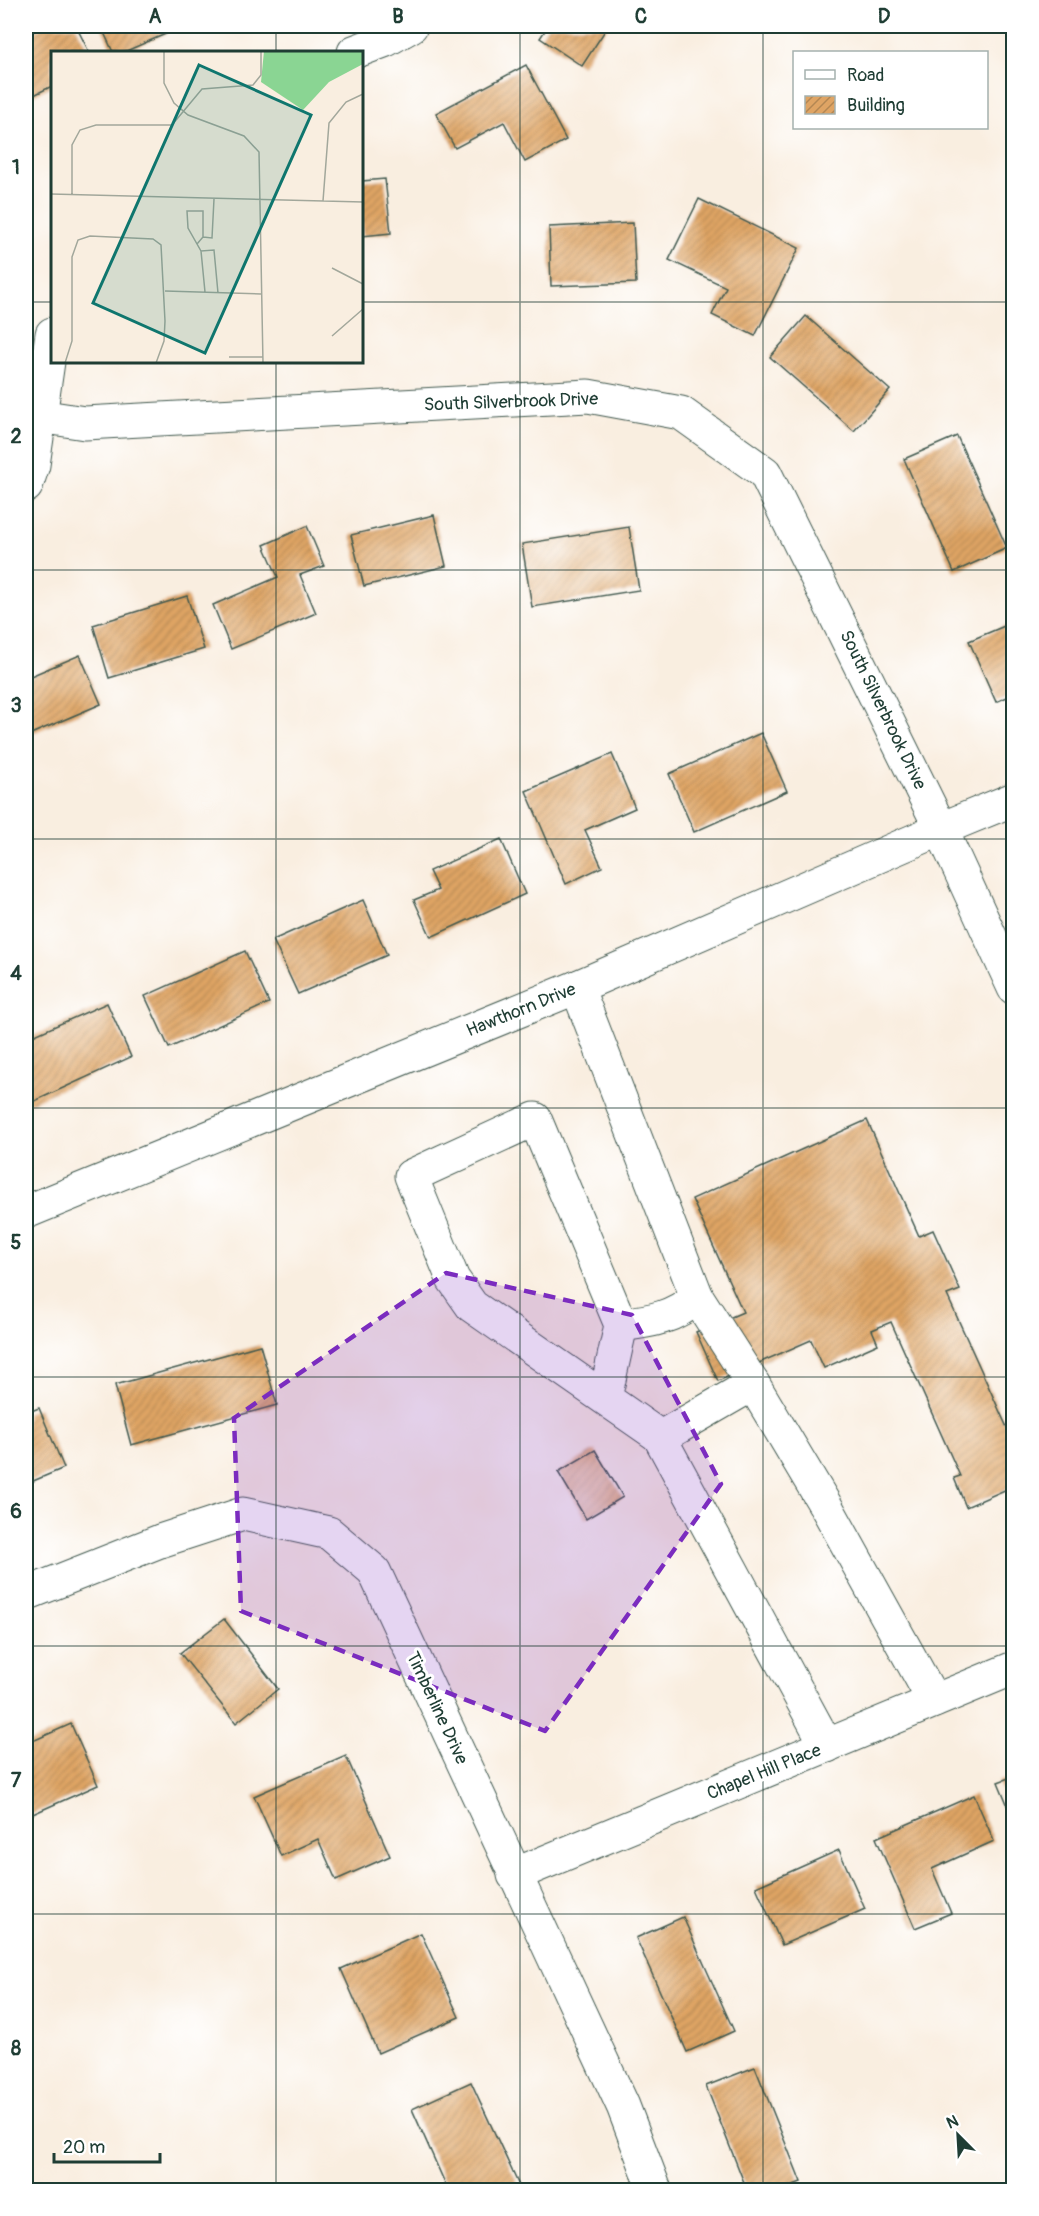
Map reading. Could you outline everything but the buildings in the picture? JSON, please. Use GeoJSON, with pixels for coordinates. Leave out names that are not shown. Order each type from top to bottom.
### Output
{"type":"FeatureCollection","features":[{"type":"Feature","properties":{"kind":"street"},"geometry":{"type":"LineString","coordinates":[[357,51],[386,40],[411,26]]}},
{"type":"Feature","properties":{"kind":"street"},"geometry":{"type":"LineString","coordinates":[[26,486],[33,465],[32,413],[50,361],[51,348]]}},
{"type":"Feature","properties":{"kind":"street","name":"South Silverbrook Drive"},"geometry":{"type":"LineString","coordinates":[[32,413],[85,423],[588,396],[681,413],[765,473],[941,829],[1014,988]]}},
{"type":"Feature","properties":{"kind":"street","name":"Hawthorn Drive"},"geometry":{"type":"LineString","coordinates":[[26,1212],[578,987],[941,829],[1014,800]]}},
{"type":"Feature","properties":{"kind":"street"},"geometry":{"type":"LineString","coordinates":[[578,987],[698,1297],[827,1508],[934,1701]]}},
{"type":"Feature","properties":{"kind":"street"},"geometry":{"type":"LineString","coordinates":[[605,1398],[621,1325],[535,1119],[411,1176],[453,1279],[472,1306],[658,1436],[827,1746]]}},
{"type":"Feature","properties":{"kind":"street"},"geometry":{"type":"LineString","coordinates":[[621,1325],[660,1320],[687,1306],[698,1297]]}},
{"type":"Feature","properties":{"kind":"street"},"geometry":{"type":"LineString","coordinates":[[658,1436],[661,1437],[753,1384]]}},
{"type":"Feature","properties":{"kind":"street","name":"Timberline Drive"},"geometry":{"type":"LineString","coordinates":[[26,1594],[160,1541],[243,1514],[329,1533],[374,1571],[623,2106],[655,2190]]}},
{"type":"Feature","properties":{"kind":"street","name":"Chapel Hill Place"},"geometry":{"type":"LineString","coordinates":[[514,1875],[1014,1668]]}},
{"type":"Feature","properties":{"kind":"highlighted area"},"geometry":{"type":"Polygon","coordinates":[[[446,1273],[632,1315],[721,1484],[545,1731],[241,1611],[234,1418],[446,1273]]]}}]}
